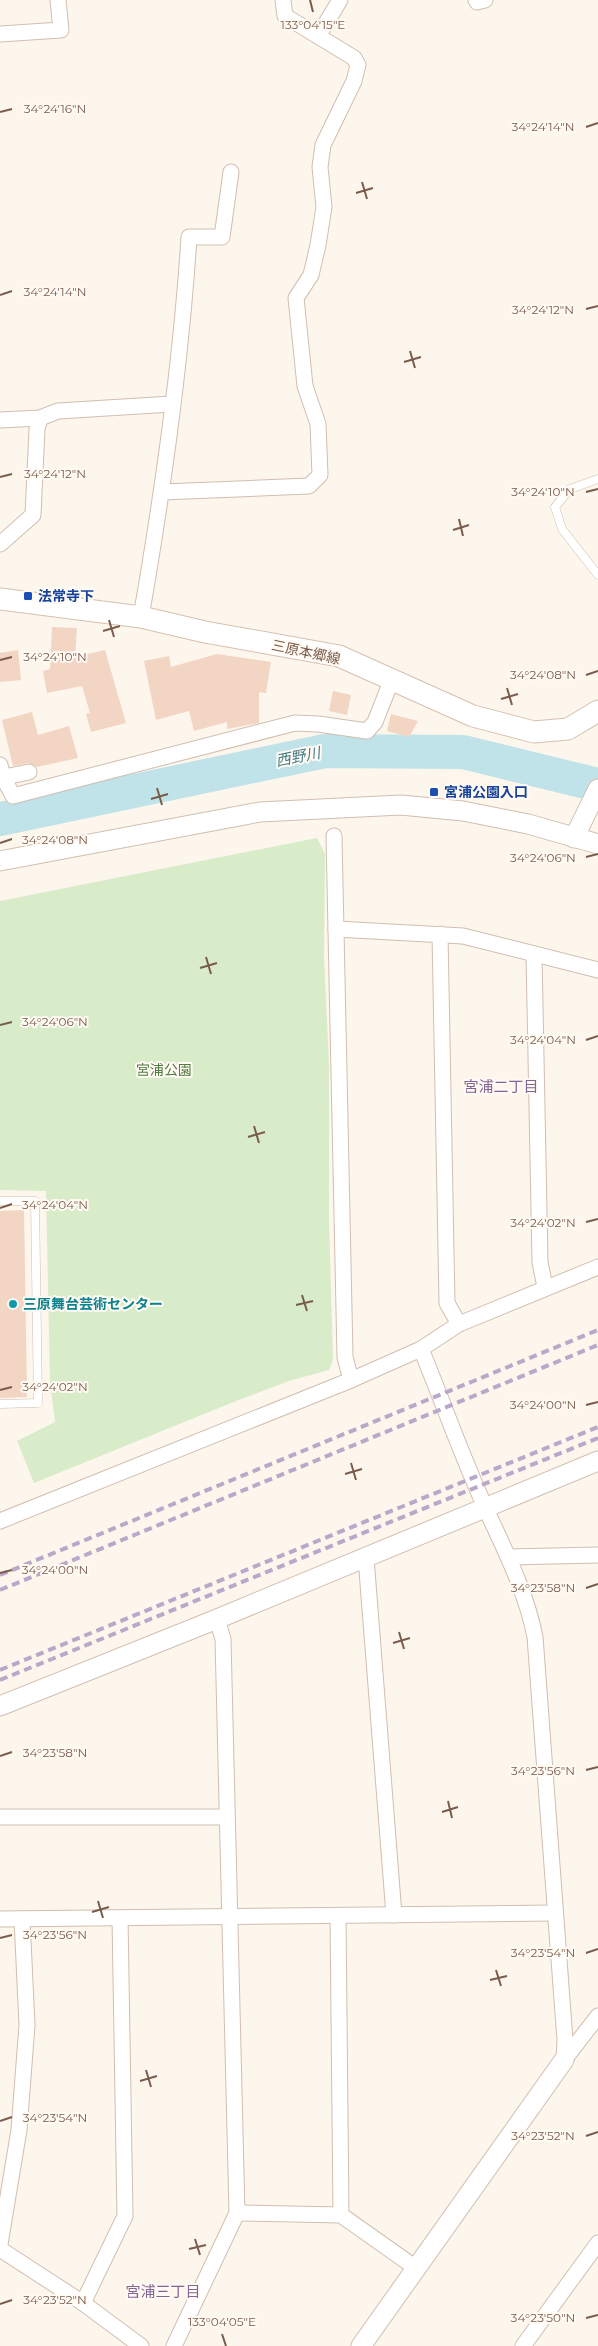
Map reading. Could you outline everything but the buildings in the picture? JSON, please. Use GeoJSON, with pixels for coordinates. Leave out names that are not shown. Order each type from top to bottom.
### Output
{"type":"FeatureCollection","features":[{"type":"Feature","properties":{"kind":"main road","name":"三原本郷線"},"geometry":{"type":"LineString","coordinates":[[0,599],[141,617],[205,632],[339,656],[473,716],[534,732],[568,728],[598,711]]}},
{"type":"Feature","properties":{"kind":"street"},"geometry":{"type":"LineString","coordinates":[[0,34],[61,30],[58,0]]}},
{"type":"Feature","properties":{"kind":"street"},"geometry":{"type":"LineString","coordinates":[[163,492],[309,486],[320,475],[318,424],[305,386],[296,298],[311,275],[318,245],[324,207],[320,166],[323,145],[354,81],[358,65],[354,58],[285,16],[283,0]]}},
{"type":"Feature","properties":{"kind":"street"},"geometry":{"type":"LineString","coordinates":[[318,36],[340,0]]}},
{"type":"Feature","properties":{"kind":"street"},"geometry":{"type":"LineString","coordinates":[[476,0],[477,2],[485,0]]}},
{"type":"Feature","properties":{"kind":"street"},"geometry":{"type":"LineString","coordinates":[[141,617],[163,492],[186,284],[189,237],[222,237],[231,172]]}},
{"type":"Feature","properties":{"kind":"street"},"geometry":{"type":"LineString","coordinates":[[0,420],[40,418],[58,412],[172,404]]}},
{"type":"Feature","properties":{"kind":"street"},"geometry":{"type":"LineString","coordinates":[[0,544],[33,515],[37,429],[40,418]]}},
{"type":"Feature","properties":{"kind":"street"},"geometry":{"type":"LineString","coordinates":[[29,772],[1,773],[6,797],[295,723],[318,724],[367,731],[375,722],[392,679]]}},
{"type":"Feature","properties":{"kind":"street"},"geometry":{"type":"LineString","coordinates":[[574,838],[598,789]]}},
{"type":"Feature","properties":{"kind":"street"},"geometry":{"type":"LineString","coordinates":[[0,861],[260,812],[401,804],[463,811],[528,824],[598,844]]}},
{"type":"Feature","properties":{"kind":"street"},"geometry":{"type":"LineString","coordinates":[[334,836],[345,1357],[351,1380]]}},
{"type":"Feature","properties":{"kind":"street"},"geometry":{"type":"LineString","coordinates":[[336,929],[464,936],[598,970]]}},
{"type":"Feature","properties":{"kind":"street"},"geometry":{"type":"LineString","coordinates":[[440,934],[447,1303],[459,1324]]}},
{"type":"Feature","properties":{"kind":"street"},"geometry":{"type":"LineString","coordinates":[[534,954],[540,1262],[546,1287]]}},
{"type":"Feature","properties":{"kind":"street"},"geometry":{"type":"LineString","coordinates":[[0,1521],[351,1380],[421,1349],[459,1324],[598,1267]]}},
{"type":"Feature","properties":{"kind":"street"},"geometry":{"type":"LineString","coordinates":[[421,1349],[485,1508],[509,1557],[530,1610],[535,1637],[564,2060]]}},
{"type":"Feature","properties":{"kind":"street"},"geometry":{"type":"LineString","coordinates":[[0,1706],[216,1620],[598,1461]]}},
{"type":"Feature","properties":{"kind":"street"},"geometry":{"type":"LineString","coordinates":[[509,1557],[598,1555]]}},
{"type":"Feature","properties":{"kind":"street"},"geometry":{"type":"LineString","coordinates":[[366,1558],[394,1915]]}},
{"type":"Feature","properties":{"kind":"street"},"geometry":{"type":"LineString","coordinates":[[174,2346],[237,2213],[223,1638],[216,1620]]}},
{"type":"Feature","properties":{"kind":"street"},"geometry":{"type":"LineString","coordinates":[[0,1817],[227,1817]]}},
{"type":"Feature","properties":{"kind":"street"},"geometry":{"type":"LineString","coordinates":[[0,1919],[555,1914]]}},
{"type":"Feature","properties":{"kind":"street"},"geometry":{"type":"LineString","coordinates":[[338,1916],[341,2215]]}},
{"type":"Feature","properties":{"kind":"street"},"geometry":{"type":"LineString","coordinates":[[82,2303],[125,2216],[120,1918]]}},
{"type":"Feature","properties":{"kind":"street"},"geometry":{"type":"LineString","coordinates":[[0,2244],[19,2130],[26,2035],[22,1919]]}},
{"type":"Feature","properties":{"kind":"street"},"geometry":{"type":"LineString","coordinates":[[361,2346],[564,2060],[598,2016]]}},
{"type":"Feature","properties":{"kind":"street"},"geometry":{"type":"LineString","coordinates":[[237,2213],[341,2215],[416,2268]]}},
{"type":"Feature","properties":{"kind":"street"},"geometry":{"type":"LineString","coordinates":[[523,2346],[598,2243]]}},
{"type":"Feature","properties":{"kind":"street"},"geometry":{"type":"LineString","coordinates":[[0,2249],[82,2303],[141,2346]]}},
{"type":"Feature","properties":{"kind":"lane"},"geometry":{"type":"LineString","coordinates":[[598,479],[570,489],[555,507],[562,529],[598,575]]}},
{"type":"Feature","properties":{"kind":"lane"},"geometry":{"type":"LineString","coordinates":[[0,1201],[35,1202],[38,1403],[0,1404]]}},
{"type":"Feature","properties":{"kind":"green space","name":"宮浦公園"},"geometry":{"type":"Polygon","coordinates":[[[317,838],[325,854],[324,956],[329,1063],[329,1221],[333,1360],[329,1370],[289,1381],[236,1401],[34,1483],[17,1441],[55,1422],[50,1382],[46,1191],[0,1190],[0,901],[317,838]]]}},
{"type":"Feature","properties":{"kind":"waterway","name":"西野川"},"geometry":{"type":"LineString","coordinates":[[0,819],[325,751],[463,752],[598,785]]}},
{"type":"Feature","properties":{"kind":"railway"},"geometry":{"type":"LineString","coordinates":[[0,1575],[598,1330]]}},
{"type":"Feature","properties":{"kind":"railway"},"geometry":{"type":"LineString","coordinates":[[0,1590],[598,1345]]}},
{"type":"Feature","properties":{"kind":"railway"},"geometry":{"type":"LineString","coordinates":[[0,1670],[598,1427]]}},
{"type":"Feature","properties":{"kind":"railway"},"geometry":{"type":"LineString","coordinates":[[0,1680],[598,1438]]}},
{"type":"Feature","properties":{"kind":"place","name":"法常寺下"},"geometry":{"type":"Point","coordinates":[28,596]}},
{"type":"Feature","properties":{"kind":"place","name":"宮浦公園入口"},"geometry":{"type":"Point","coordinates":[434,792]}},
{"type":"Feature","properties":{"kind":"place","name":"三原舞台芸術センター"},"geometry":{"type":"Point","coordinates":[13,1304]}},
{"type":"Feature","properties":{"kind":"district","name":"宮浦二丁目"},"geometry":{"type":"Point","coordinates":[501,1087]}},
{"type":"Feature","properties":{"kind":"district","name":"宮浦三丁目"},"geometry":{"type":"Point","coordinates":[163,2292]}}]}
